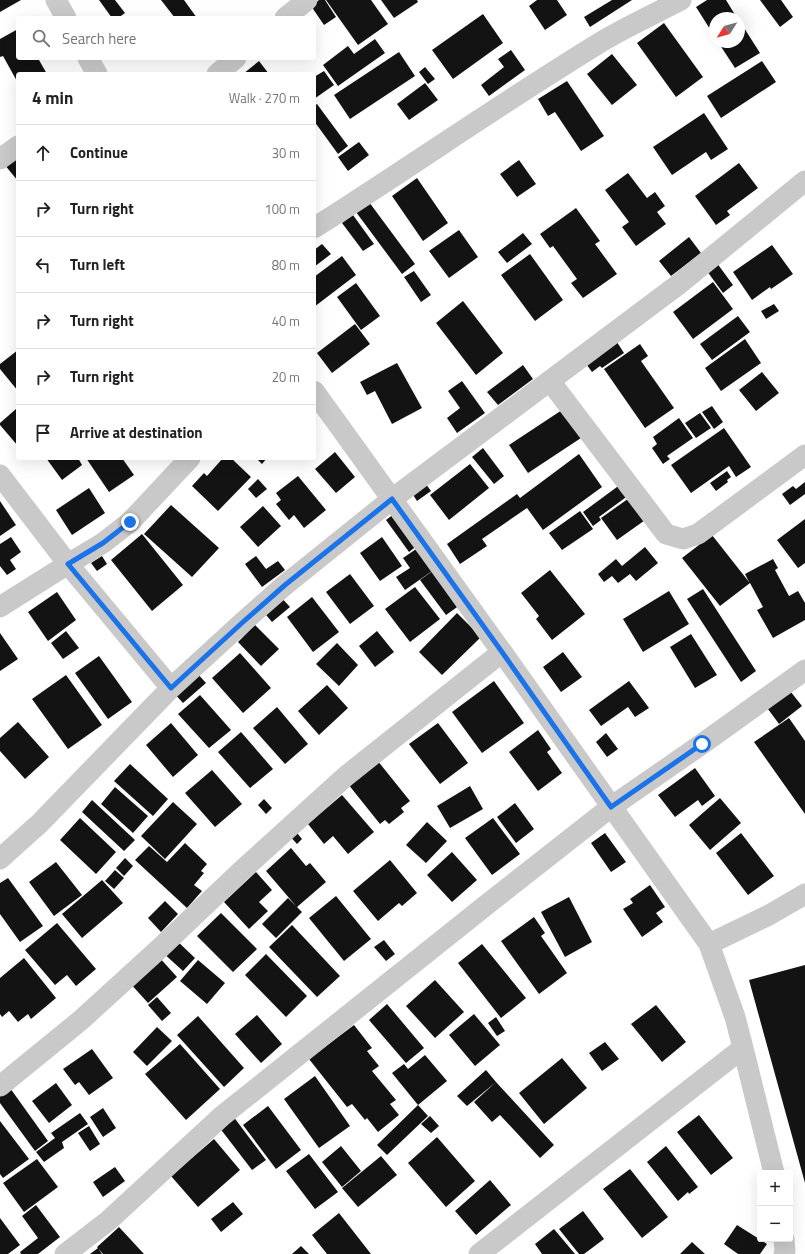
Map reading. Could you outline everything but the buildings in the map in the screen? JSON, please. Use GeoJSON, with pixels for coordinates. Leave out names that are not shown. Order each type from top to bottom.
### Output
{"type":"FeatureCollection","features":[{"type":"Feature","properties":{"kind":"street"},"geometry":{"type":"LineString","coordinates":[[56,0],[65,16]]}},
{"type":"Feature","properties":{"kind":"street"},"geometry":{"type":"LineString","coordinates":[[287,16],[307,0]]}},
{"type":"Feature","properties":{"kind":"street"},"geometry":{"type":"LineString","coordinates":[[316,227],[474,123],[607,39],[681,0]]}},
{"type":"Feature","properties":{"kind":"street"},"geometry":{"type":"LineString","coordinates":[[89,60],[96,72]]}},
{"type":"Feature","properties":{"kind":"street"},"geometry":{"type":"LineString","coordinates":[[219,72],[234,60]]}},
{"type":"Feature","properties":{"kind":"street"},"geometry":{"type":"LineString","coordinates":[[0,159],[16,147]]}},
{"type":"Feature","properties":{"kind":"street"},"geometry":{"type":"LineString","coordinates":[[0,859],[40,823],[171,688],[285,585],[392,499],[679,284],[805,181]]}},
{"type":"Feature","properties":{"kind":"street"},"geometry":{"type":"LineString","coordinates":[[550,381],[666,534],[683,539],[698,534],[805,455]]}},
{"type":"Feature","properties":{"kind":"street"},"geometry":{"type":"LineString","coordinates":[[316,394],[502,652],[709,944],[736,1017],[773,1170]]}},
{"type":"Feature","properties":{"kind":"street"},"geometry":{"type":"LineString","coordinates":[[0,607],[103,543],[130,522],[188,460]]}},
{"type":"Feature","properties":{"kind":"street"},"geometry":{"type":"LineString","coordinates":[[0,475],[68,564],[171,688]]}},
{"type":"Feature","properties":{"kind":"street"},"geometry":{"type":"LineString","coordinates":[[0,1086],[82,1020],[239,873],[346,776],[502,652]]}},
{"type":"Feature","properties":{"kind":"street"},"geometry":{"type":"LineString","coordinates":[[65,1254],[108,1221],[222,1116],[478,910],[611,807],[805,670]]}},
{"type":"Feature","properties":{"kind":"street"},"geometry":{"type":"LineString","coordinates":[[709,944],[805,894]]}},
{"type":"Feature","properties":{"kind":"street"},"geometry":{"type":"LineString","coordinates":[[479,1254],[743,1048]]}},
{"type":"Feature","properties":{"kind":"street"},"geometry":{"type":"LineString","coordinates":[[784,1242],[784,1254]]}},
{"type":"Feature","properties":{"kind":"route"},"geometry":{"type":"LineString","coordinates":[[130,522],[103,543],[68,564],[171,688],[285,585],[392,499],[611,807],[702,744]]}}]}
